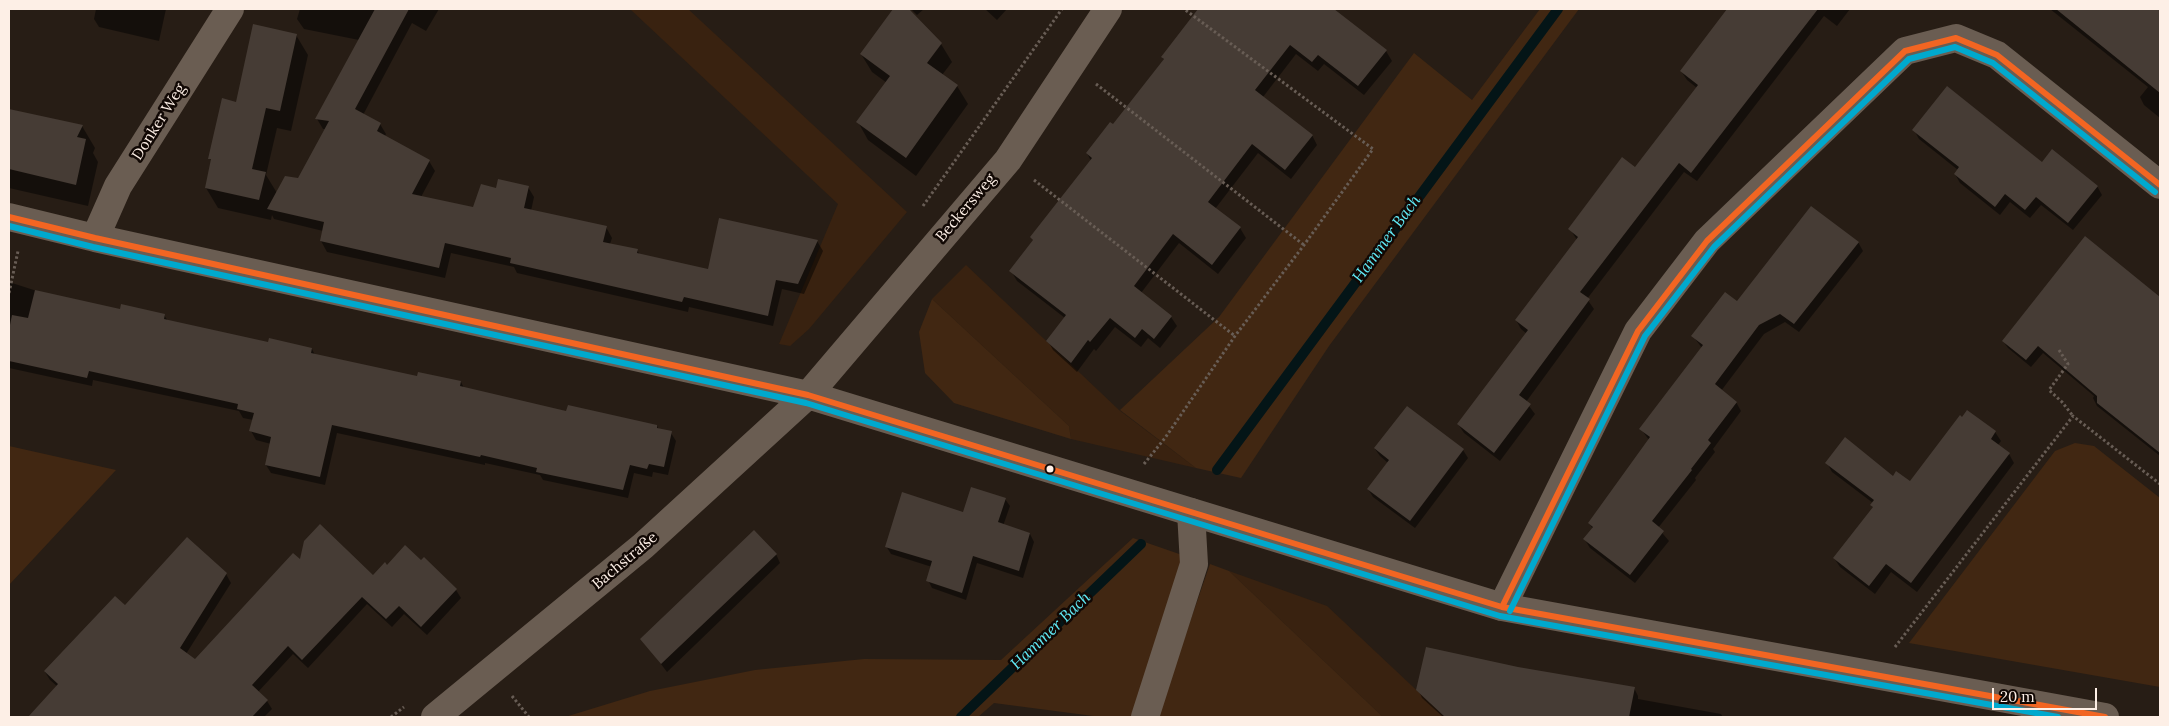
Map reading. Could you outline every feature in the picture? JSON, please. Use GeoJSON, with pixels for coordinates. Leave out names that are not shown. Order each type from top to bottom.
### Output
{"type":"FeatureCollection","features":[{"type":"Feature","properties":{"kind":"street","name":"Donker Weg"},"geometry":{"type":"LineString","coordinates":[[95,238],[118,186],[230,9]]}},
{"type":"Feature","properties":{"kind":"street","name":"Beckersweg"},"geometry":{"type":"LineString","coordinates":[[808,395],[1008,160],[1108,9]]}},
{"type":"Feature","properties":{"kind":"street"},"geometry":{"type":"LineString","coordinates":[[1502,608],[1638,331],[1707,241],[1905,51],[1956,38],[1997,55],[2160,185]]}},
{"type":"Feature","properties":{"kind":"street"},"geometry":{"type":"LineString","coordinates":[[17,219],[95,238],[808,395],[1502,608],[2105,717]]}},
{"type":"Feature","properties":{"kind":"street","name":"Bachstraße"},"geometry":{"type":"LineString","coordinates":[[434,717],[643,546],[808,395]]}},
{"type":"Feature","properties":{"kind":"street"},"geometry":{"type":"LineString","coordinates":[[1145,717],[1194,564],[1191,512]]}},
{"type":"Feature","properties":{"kind":"path"},"geometry":{"type":"LineString","coordinates":[[918,214],[1062,9]]}},
{"type":"Feature","properties":{"kind":"path"},"geometry":{"type":"LineString","coordinates":[[1126,492],[1235,336],[1304,246],[1373,149],[1184,9]]}},
{"type":"Feature","properties":{"kind":"path"},"geometry":{"type":"LineString","coordinates":[[1072,65],[1304,246]]}},
{"type":"Feature","properties":{"kind":"path"},"geometry":{"type":"LineString","coordinates":[[1008,160],[1235,336]]}},
{"type":"Feature","properties":{"kind":"path"},"geometry":{"type":"LineString","coordinates":[[9,292],[17,219]]}},
{"type":"Feature","properties":{"kind":"path"},"geometry":{"type":"LineString","coordinates":[[2059,350],[2068,364],[2049,390],[2073,416],[2160,484]]}},
{"type":"Feature","properties":{"kind":"path"},"geometry":{"type":"LineString","coordinates":[[1874,675],[2073,416]]}},
{"type":"Feature","properties":{"kind":"shaded area"},"geometry":{"type":"Polygon","coordinates":[[[630,9],[688,9],[907,212],[809,329],[790,346],[779,344],[838,204],[630,9]]]}},
{"type":"Feature","properties":{"kind":"shaded area"},"geometry":{"type":"Polygon","coordinates":[[[1540,9],[1579,9],[1329,346],[1241,478],[1196,468],[1120,410],[1219,317],[1414,53],[1472,100],[1540,9]]]}},
{"type":"Feature","properties":{"kind":"shaded area"},"geometry":{"type":"Polygon","coordinates":[[[966,265],[1119,410],[1196,468],[1071,439],[1069,426],[932,299],[966,265]]]}},
{"type":"Feature","properties":{"kind":"shaded area"},"geometry":{"type":"Polygon","coordinates":[[[932,299],[1069,426],[1071,439],[954,403],[925,373],[919,332],[932,299]]]}},
{"type":"Feature","properties":{"kind":"shaded area"},"geometry":{"type":"Polygon","coordinates":[[[2075,443],[2094,446],[2160,498],[2160,687],[1909,643],[2055,451],[2075,443]]]}},
{"type":"Feature","properties":{"kind":"shaded area"},"geometry":{"type":"Polygon","coordinates":[[[9,446],[116,470],[9,585],[9,446]]]}},
{"type":"Feature","properties":{"kind":"shaded area"},"geometry":{"type":"Polygon","coordinates":[[[1133,538],[1185,556],[1132,717],[1101,717],[994,703],[978,717],[565,717],[650,691],[755,670],[864,659],[1001,660],[1133,538]]]}},
{"type":"Feature","properties":{"kind":"shaded area"},"geometry":{"type":"Polygon","coordinates":[[[1210,564],[1229,571],[1383,717],[1157,717],[1210,564]]]}},
{"type":"Feature","properties":{"kind":"shaded area"},"geometry":{"type":"Polygon","coordinates":[[[1229,571],[1327,606],[1445,717],[1383,717],[1229,571]]]}},
{"type":"Feature","properties":{"kind":"building"},"geometry":{"type":"Polygon","coordinates":[[[375,9],[409,9],[355,109],[381,123],[377,131],[430,160],[412,194],[473,207],[481,184],[496,188],[498,179],[529,186],[524,208],[607,226],[603,242],[638,249],[637,253],[708,269],[719,218],[818,240],[798,284],[776,280],[768,316],[684,297],[682,302],[510,263],[511,258],[445,243],[439,268],[320,241],[324,222],[267,209],[285,176],[298,178],[329,121],[315,119],[375,9]]]}},
{"type":"Feature","properties":{"kind":"building"},"geometry":{"type":"Polygon","coordinates":[[[893,9],[909,9],[942,43],[927,63],[958,85],[906,158],[856,122],[890,76],[860,54],[893,9]]]}},
{"type":"Feature","properties":{"kind":"building"},"geometry":{"type":"Polygon","coordinates":[[[1198,9],[1334,9],[1387,50],[1358,86],[1318,55],[1312,62],[1290,45],[1255,90],[1313,135],[1285,170],[1252,144],[1208,202],[1241,227],[1212,265],[1173,234],[1134,286],[1172,316],[1154,339],[1142,329],[1135,338],[1110,318],[1090,342],[1088,340],[1071,363],[1046,341],[1066,315],[1009,271],[1033,240],[1030,237],[1092,158],[1086,153],[1110,122],[1113,124],[1164,59],[1161,57],[1198,9]]]}},
{"type":"Feature","properties":{"kind":"building"},"geometry":{"type":"Polygon","coordinates":[[[1727,9],[1818,9],[1691,173],[1679,163],[1580,292],[1590,299],[1519,395],[1531,404],[1494,453],[1457,424],[1528,330],[1515,320],[1578,237],[1568,229],[1622,157],[1635,167],[1698,85],[1680,71],[1727,9]]]}},
{"type":"Feature","properties":{"kind":"building"},"geometry":{"type":"Polygon","coordinates":[[[2056,9],[2160,9],[2160,93],[2056,9]]]}},
{"type":"Feature","properties":{"kind":"building"},"geometry":{"type":"Polygon","coordinates":[[[253,24],[297,34],[280,111],[266,108],[252,169],[266,172],[259,200],[205,188],[211,159],[208,159],[222,98],[236,102],[253,24]]]}},
{"type":"Feature","properties":{"kind":"building"},"geometry":{"type":"Polygon","coordinates":[[[1947,86],[2042,162],[2052,149],[2098,186],[2068,223],[2036,197],[2025,210],[2005,194],[1995,207],[1954,174],[1959,167],[1912,130],[1947,86]]]}},
{"type":"Feature","properties":{"kind":"building"},"geometry":{"type":"Polygon","coordinates":[[[9,109],[83,125],[77,137],[86,139],[76,185],[9,169],[9,109]]]}},
{"type":"Feature","properties":{"kind":"building"},"geometry":{"type":"Polygon","coordinates":[[[1811,206],[1859,242],[1794,324],[1780,314],[1759,325],[1715,384],[1737,402],[1708,440],[1711,443],[1692,470],[1652,521],[1664,531],[1630,575],[1583,539],[1593,527],[1588,523],[1650,437],[1639,429],[1703,345],[1691,336],[1725,292],[1737,301],[1811,206]]]}},
{"type":"Feature","properties":{"kind":"building"},"geometry":{"type":"Polygon","coordinates":[[[2085,236],[2160,297],[2160,453],[2097,403],[2097,396],[2038,346],[2026,360],[2002,341],[2085,236]]]}},
{"type":"Feature","properties":{"kind":"building"},"geometry":{"type":"Polygon","coordinates":[[[35,290],[120,309],[121,304],[165,314],[164,319],[268,342],[269,338],[312,348],[311,353],[417,376],[418,372],[461,381],[460,386],[566,411],[568,405],[657,425],[657,428],[672,431],[664,467],[649,464],[647,469],[630,465],[623,490],[536,472],[537,468],[481,455],[480,457],[332,425],[320,477],[265,465],[271,437],[249,431],[254,413],[237,409],[238,404],[89,371],[87,378],[9,361],[9,330],[12,315],[28,318],[35,290]]]}},
{"type":"Feature","properties":{"kind":"building"},"geometry":{"type":"Polygon","coordinates":[[[1407,406],[1464,449],[1410,521],[1367,489],[1389,460],[1374,448],[1407,406]]]}},
{"type":"Feature","properties":{"kind":"building"},"geometry":{"type":"Polygon","coordinates":[[[1967,410],[1996,431],[1991,439],[2010,453],[1911,583],[1886,564],[1869,586],[1833,558],[1873,507],[1870,505],[1874,500],[1825,463],[1845,437],[1893,476],[1896,471],[1910,481],[1960,415],[1962,417],[1967,410]]]}},
{"type":"Feature","properties":{"kind":"building"},"geometry":{"type":"Polygon","coordinates":[[[971,487],[1006,498],[998,522],[1030,533],[1019,571],[973,556],[962,593],[926,581],[932,561],[885,547],[902,492],[963,512],[971,487]]]}},
{"type":"Feature","properties":{"kind":"building"},"geometry":{"type":"Polygon","coordinates":[[[320,524],[373,575],[385,562],[387,565],[405,545],[421,560],[424,557],[457,589],[421,627],[399,606],[386,619],[362,597],[302,660],[288,646],[252,685],[268,700],[252,717],[28,717],[58,684],[44,671],[115,596],[125,605],[187,537],[227,573],[180,648],[195,659],[293,553],[300,559],[304,541],[320,524]]]}},
{"type":"Feature","properties":{"kind":"building"},"geometry":{"type":"Polygon","coordinates":[[[754,530],[777,554],[661,664],[640,639],[754,530]]]}},
{"type":"Feature","properties":{"kind":"building"},"geometry":{"type":"Polygon","coordinates":[[[1426,647],[1518,667],[1635,687],[1629,717],[1445,717],[1416,690],[1426,647]]]}},
{"type":"Feature","properties":{"kind":"waterway","name":"Hammer Bach"},"geometry":{"type":"LineString","coordinates":[[1217,470],[1558,9]]}},
{"type":"Feature","properties":{"kind":"waterway","name":"Hammer Bach"},"geometry":{"type":"LineString","coordinates":[[961,717],[1141,544]]}},
{"type":"Feature","properties":{"kind":"transit line"},"geometry":{"type":"LineString","coordinates":[[1502,607],[1638,331],[1707,241],[1905,51],[1956,38],[1997,55],[2160,185]]}},
{"type":"Feature","properties":{"kind":"transit line"},"geometry":{"type":"LineString","coordinates":[[1510,611],[1645,336],[1714,247],[1909,59],[1955,47],[1993,63],[2155,192]]}},
{"type":"Feature","properties":{"kind":"transit line"},"geometry":{"type":"LineString","coordinates":[[9,217],[95,238],[808,395],[1502,607],[2105,717]]}},
{"type":"Feature","properties":{"kind":"transit line"},"geometry":{"type":"LineString","coordinates":[[9,226],[93,247],[806,403],[1500,616],[2058,717]]}}]}
